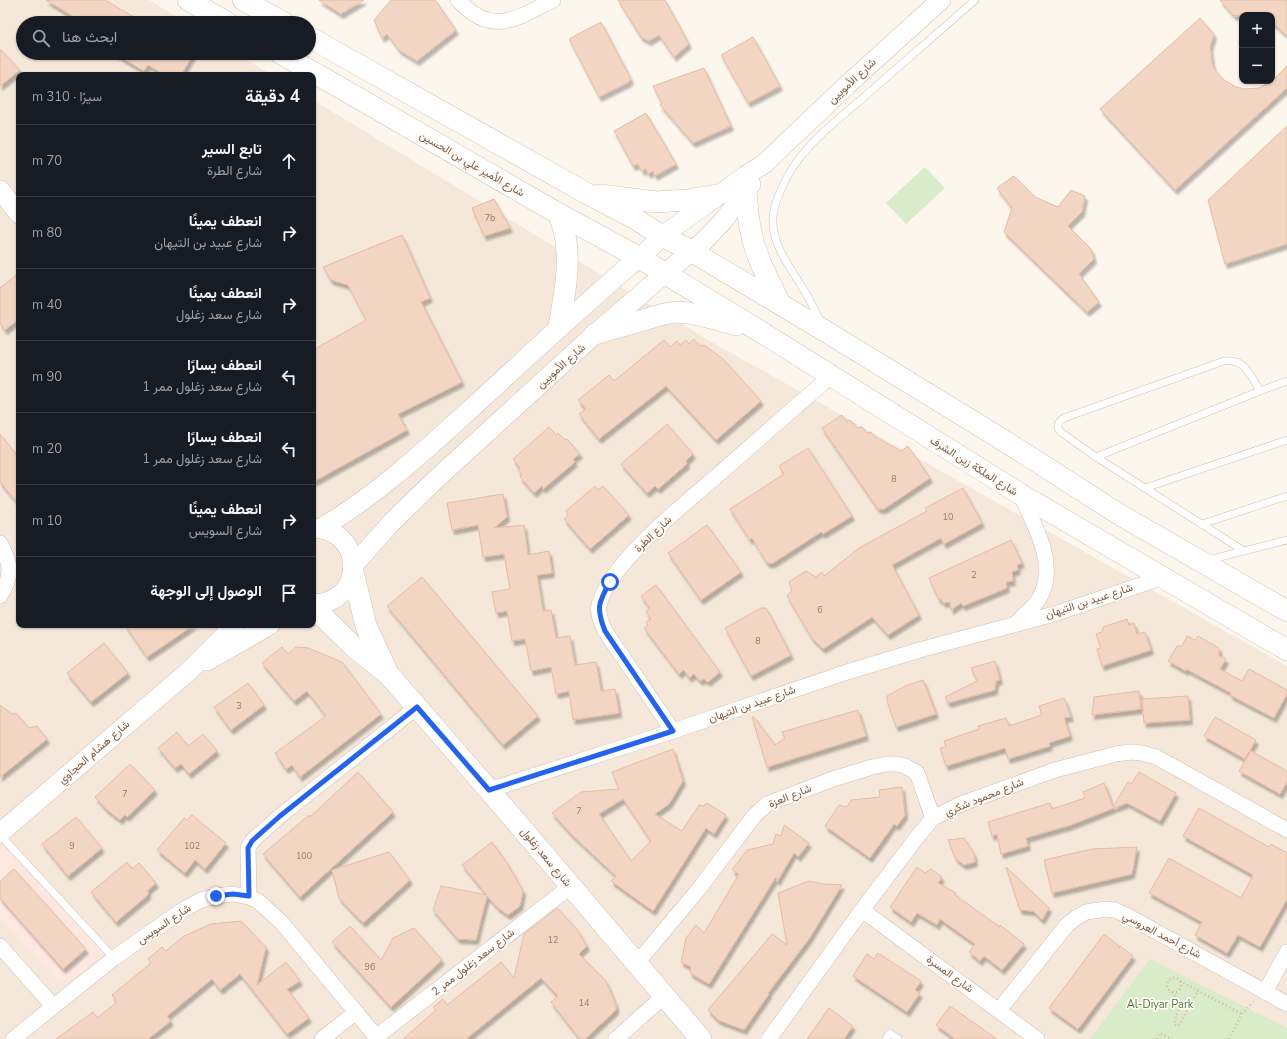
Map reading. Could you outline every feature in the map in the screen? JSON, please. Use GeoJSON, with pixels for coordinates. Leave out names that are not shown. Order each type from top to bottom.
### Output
{"type":"FeatureCollection","features":[{"type":"Feature","properties":{"kind":"main road"},"geometry":{"type":"LineString","coordinates":[[188,0],[216,16]]}},
{"type":"Feature","properties":{"kind":"main road"},"geometry":{"type":"LineString","coordinates":[[243,0],[272,16]]}},
{"type":"Feature","properties":{"kind":"main road"},"geometry":{"type":"LineString","coordinates":[[316,41],[691,251],[1003,440],[1122,516],[1287,611]]}},
{"type":"Feature","properties":{"kind":"main road","name":"شارع الأمير علي بن الحسين"},"geometry":{"type":"LineString","coordinates":[[292,60],[313,72]]}},
{"type":"Feature","properties":{"kind":"main road","name":"شارع الأمير علي بن الحسين"},"geometry":{"type":"LineString","coordinates":[[316,74],[559,214],[640,258],[665,274]]}},
{"type":"Feature","properties":{"kind":"main road"},"geometry":{"type":"LineString","coordinates":[[746,192],[751,232],[755,248],[762,267],[780,304]]}},
{"type":"Feature","properties":{"kind":"main road"},"geometry":{"type":"LineString","coordinates":[[586,193],[656,202],[688,200],[717,195]]}},
{"type":"Feature","properties":{"kind":"main road"},"geometry":{"type":"LineString","coordinates":[[559,214],[565,234],[567,268],[559,327]]}},
{"type":"Feature","properties":{"kind":"main road","name":"شارع الملكة زين الشرف"},"geometry":{"type":"LineString","coordinates":[[665,274],[761,332],[1020,494],[1083,530],[1161,578],[1287,650]]}},
{"type":"Feature","properties":{"kind":"main road"},"geometry":{"type":"LineString","coordinates":[[596,334],[664,314],[676,312],[707,317],[761,332]]}},
{"type":"Feature","properties":{"kind":"main road","name":"شارع سعد زغلول"},"geometry":{"type":"LineString","coordinates":[[353,569],[366,626],[389,675]]}},
{"type":"Feature","properties":{"kind":"main road","name":"شارع سعد زغلول"},"geometry":{"type":"LineString","coordinates":[[316,610],[353,646],[389,675],[701,1039]]}},
{"type":"Feature","properties":{"kind":"street"},"geometry":{"type":"LineString","coordinates":[[458,0],[464,7],[481,19],[498,22],[518,19],[553,0]]}},
{"type":"Feature","properties":{"kind":"street","name":"شارع الأمويين"},"geometry":{"type":"LineString","coordinates":[[317,528],[362,501],[419,455],[559,327],[640,258],[662,236],[717,195],[764,164],[847,85],[941,0]]}},
{"type":"Feature","properties":{"kind":"street","name":"شارع الأمويين"},"geometry":{"type":"LineString","coordinates":[[316,604],[322,604],[333,600],[343,593],[349,583],[353,569],[391,523],[433,482],[596,334],[704,241],[723,221],[746,192],[764,164]]}},
{"type":"Feature","properties":{"kind":"street"},"geometry":{"type":"LineString","coordinates":[[0,190],[16,210]]}},
{"type":"Feature","properties":{"kind":"street","name":"شارع الطرة"},"geometry":{"type":"LineString","coordinates":[[673,731],[605,631],[600,617],[599,606],[603,595],[624,564],[660,525],[831,376]]}},
{"type":"Feature","properties":{"kind":"street","name":"شارع عبيد بن التيهان"},"geometry":{"type":"LineString","coordinates":[[1016,623],[1034,607],[1040,597],[1044,587],[1046,572],[1044,554],[1036,528],[1020,494]]}},
{"type":"Feature","properties":{"kind":"street"},"geometry":{"type":"LineString","coordinates":[[317,528],[334,533],[344,541],[351,553],[353,569]]}},
{"type":"Feature","properties":{"kind":"street"},"geometry":{"type":"LineString","coordinates":[[0,543],[7,560],[9,574],[8,581],[0,596]]}},
{"type":"Feature","properties":{"kind":"street","name":"شارع عبيد بن التيهان"},"geometry":{"type":"LineString","coordinates":[[489,790],[673,731],[844,673],[923,649],[1066,610],[1161,578]]}},
{"type":"Feature","properties":{"kind":"street","name":"شارع هشام الحجاوي"},"geometry":{"type":"LineString","coordinates":[[1,831],[189,671],[232,628]]}},
{"type":"Feature","properties":{"kind":"street","name":"شارع هشام الحجاوي"},"geometry":{"type":"LineString","coordinates":[[189,671],[265,628]]}},
{"type":"Feature","properties":{"kind":"street"},"geometry":{"type":"LineString","coordinates":[[377,1038],[282,922],[258,901],[249,896],[248,848],[252,841],[280,816],[417,707]]}},
{"type":"Feature","properties":{"kind":"street","name":"شارع محمود شكري"},"geometry":{"type":"LineString","coordinates":[[769,1039],[909,847],[933,818],[961,804],[1055,770],[1116,754],[1130,752],[1142,753],[1156,757],[1287,830]]}},
{"type":"Feature","properties":{"kind":"street","name":"شارع العزة"},"geometry":{"type":"LineString","coordinates":[[637,963],[698,890],[754,816],[767,804],[872,767],[897,764],[905,766],[917,773],[933,818]]}},
{"type":"Feature","properties":{"kind":"street","name":"شارع سعد زغلول ممر 2"},"geometry":{"type":"LineString","coordinates":[[377,1038],[571,886]]}},
{"type":"Feature","properties":{"kind":"street","name":"شارع السويس"},"geometry":{"type":"LineString","coordinates":[[12,1039],[114,958],[181,911],[202,900],[216,896],[233,894],[249,896]]}},
{"type":"Feature","properties":{"kind":"street","name":"شارع أحمد العروسي"},"geometry":{"type":"LineString","coordinates":[[999,1010],[1067,925],[1086,912],[1106,909],[1128,916],[1287,1004]]}},
{"type":"Feature","properties":{"kind":"street","name":"شارع المسرة"},"geometry":{"type":"LineString","coordinates":[[862,910],[1037,1039]]}},
{"type":"Feature","properties":{"kind":"street"},"geometry":{"type":"LineString","coordinates":[[0,946],[53,1006]]}},
{"type":"Feature","properties":{"kind":"street"},"geometry":{"type":"LineString","coordinates":[[1264,991],[1287,952]]}},
{"type":"Feature","properties":{"kind":"street"},"geometry":{"type":"LineString","coordinates":[[616,1039],[664,996]]}},
{"type":"Feature","properties":{"kind":"street"},"geometry":{"type":"LineString","coordinates":[[322,1039],[356,1012]]}},
{"type":"Feature","properties":{"kind":"lane"},"geometry":{"type":"LineString","coordinates":[[825,331],[803,287],[782,255],[775,236],[772,224],[779,195],[786,179],[798,160],[820,136],[975,0]]}},
{"type":"Feature","properties":{"kind":"lane"},"geometry":{"type":"LineString","coordinates":[[1244,551],[1096,457],[1059,430],[1058,425],[1060,421],[1231,360],[1244,365],[1260,391]]}},
{"type":"Feature","properties":{"kind":"lane"},"geometry":{"type":"LineString","coordinates":[[1096,457],[1287,381]]}},
{"type":"Feature","properties":{"kind":"lane"},"geometry":{"type":"LineString","coordinates":[[1145,488],[1287,440]]}},
{"type":"Feature","properties":{"kind":"lane"},"geometry":{"type":"LineString","coordinates":[[1202,524],[1287,496]]}},
{"type":"Feature","properties":{"kind":"lane"},"geometry":{"type":"LineString","coordinates":[[1200,562],[1287,540]]}},
{"type":"Feature","properties":{"kind":"lane"},"geometry":{"type":"LineString","coordinates":[[1,831],[114,958]]}},
{"type":"Feature","properties":{"kind":"lane"},"geometry":{"type":"LineString","coordinates":[[886,1039],[890,1033],[898,1039]]}},
{"type":"Feature","properties":{"kind":"path"},"geometry":{"type":"LineString","coordinates":[[1198,990],[1180,1024],[1177,1026],[1174,1024],[1179,1012],[1179,1003],[1172,992],[1167,988],[1168,981],[1174,978],[1198,990],[1242,1014]]}},
{"type":"Feature","properties":{"kind":"path"},"geometry":{"type":"LineString","coordinates":[[1172,992],[1177,992],[1180,988],[1180,981]]}},
{"type":"Feature","properties":{"kind":"path"},"geometry":{"type":"LineString","coordinates":[[1229,1039],[1242,1014],[1264,991]]}},
{"type":"Feature","properties":{"kind":"path"},"geometry":{"type":"LineString","coordinates":[[1157,1039],[1160,1033],[1171,1039]]}},
{"type":"Feature","properties":{"kind":"shaded area"},"geometry":{"type":"Polygon","coordinates":[[[0,0],[149,0],[175,16],[16,16],[16,60],[247,60],[267,72],[16,72],[16,628],[316,628],[316,102],[710,341],[1287,666],[1287,1039],[0,1039],[0,0]]]}},
{"type":"Feature","properties":{"kind":"shaded area"},"geometry":{"type":"Polygon","coordinates":[[[7,844],[105,953],[73,979],[57,981],[0,918],[0,850],[7,844]]]}},
{"type":"Feature","properties":{"kind":"green space"},"geometry":{"type":"Polygon","coordinates":[[[925,167],[945,188],[906,224],[886,203],[925,167]]]}},
{"type":"Feature","properties":{"kind":"green space","name":"Al-Diyar Park"},"geometry":{"type":"Polygon","coordinates":[[[1150,959],[1287,1028],[1287,1039],[1090,1039],[1150,959]]]}},
{"type":"Feature","properties":{"kind":"building"},"geometry":{"type":"Polygon","coordinates":[[[46,0],[105,0],[132,16],[72,16],[46,0]]]}},
{"type":"Feature","properties":{"kind":"building"},"geometry":{"type":"Polygon","coordinates":[[[319,0],[364,0],[341,14],[319,0]]]}},
{"type":"Feature","properties":{"kind":"building"},"geometry":{"type":"Polygon","coordinates":[[[391,0],[435,0],[456,30],[417,61],[399,50],[387,34],[382,38],[374,20],[391,0]]]}},
{"type":"Feature","properties":{"kind":"building"},"geometry":{"type":"Polygon","coordinates":[[[618,0],[665,0],[689,44],[674,57],[659,35],[649,41],[641,37],[618,0]]]}},
{"type":"Feature","properties":{"kind":"building"},"geometry":{"type":"Polygon","coordinates":[[[1220,0],[1287,0],[1287,36],[1275,25],[1275,12],[1239,12],[1239,15],[1234,16],[1220,0]]]}},
{"type":"Feature","properties":{"kind":"building"},"geometry":{"type":"Polygon","coordinates":[[[1200,18],[1214,34],[1210,47],[1214,69],[1224,80],[1236,87],[1244,89],[1259,88],[1266,84],[1275,84],[1275,78],[1287,66],[1287,88],[1175,190],[1100,109],[1200,18]]]}},
{"type":"Feature","properties":{"kind":"building"},"geometry":{"type":"Polygon","coordinates":[[[601,22],[631,79],[629,82],[599,97],[569,39],[601,22]]]}},
{"type":"Feature","properties":{"kind":"building"},"geometry":{"type":"Polygon","coordinates":[[[753,37],[780,86],[748,103],[721,55],[753,37]]]}},
{"type":"Feature","properties":{"kind":"building"},"geometry":{"type":"Polygon","coordinates":[[[0,49],[20,70],[0,86],[0,49]]]}},
{"type":"Feature","properties":{"kind":"building"},"geometry":{"type":"Polygon","coordinates":[[[126,60],[190,60],[183,72],[160,72],[148,65],[144,71],[126,60]]]}},
{"type":"Feature","properties":{"kind":"building"},"geometry":{"type":"Polygon","coordinates":[[[704,68],[731,126],[693,143],[660,105],[662,104],[653,86],[704,68]]]}},
{"type":"Feature","properties":{"kind":"building"},"geometry":{"type":"Polygon","coordinates":[[[646,113],[676,164],[655,176],[653,171],[648,174],[646,169],[642,171],[638,164],[633,166],[614,131],[646,113]]]}},
{"type":"Feature","properties":{"kind":"building"},"geometry":{"type":"Polygon","coordinates":[[[1287,126],[1287,244],[1225,264],[1208,200],[1287,126]]]}},
{"type":"Feature","properties":{"kind":"building"},"geometry":{"type":"Polygon","coordinates":[[[1014,176],[1035,197],[1058,207],[1071,190],[1085,196],[1082,212],[1068,226],[1091,249],[1094,259],[1079,274],[1099,302],[1087,312],[1004,232],[1012,208],[997,188],[1014,176]]]}},
{"type":"Feature","properties":{"kind":"building"},"geometry":{"type":"Polygon","coordinates":[[[494,199],[510,228],[484,236],[472,208],[494,199]]]}},
{"type":"Feature","properties":{"kind":"building"},"geometry":{"type":"Polygon","coordinates":[[[402,235],[430,298],[421,302],[462,382],[398,414],[407,430],[316,480],[316,348],[366,320],[348,285],[331,280],[323,267],[402,235]]]}},
{"type":"Feature","properties":{"kind":"building"},"geometry":{"type":"Polygon","coordinates":[[[16,275],[16,321],[5,330],[0,323],[0,288],[16,275]]]}},
{"type":"Feature","properties":{"kind":"building"},"geometry":{"type":"Polygon","coordinates":[[[694,339],[700,346],[704,345],[723,359],[761,401],[716,440],[666,386],[599,439],[579,414],[586,409],[578,400],[609,375],[614,381],[664,340],[670,347],[677,341],[680,345],[686,340],[689,344],[694,339]]]}},
{"type":"Feature","properties":{"kind":"building"},"geometry":{"type":"Polygon","coordinates":[[[842,415],[846,421],[850,420],[857,428],[862,427],[867,433],[871,432],[874,436],[901,451],[908,446],[930,478],[884,509],[878,509],[822,428],[842,415]]]}},
{"type":"Feature","properties":{"kind":"building"},"geometry":{"type":"Polygon","coordinates":[[[667,424],[693,454],[686,461],[687,464],[658,489],[655,486],[647,493],[621,464],[667,424]]]}},
{"type":"Feature","properties":{"kind":"building"},"geometry":{"type":"Polygon","coordinates":[[[549,427],[556,435],[558,433],[565,440],[567,439],[580,454],[573,459],[575,462],[543,489],[542,486],[534,493],[520,477],[522,475],[518,470],[520,468],[513,459],[549,427]]]}},
{"type":"Feature","properties":{"kind":"building"},"geometry":{"type":"Polygon","coordinates":[[[0,434],[16,454],[16,501],[0,482],[0,434]]]}},
{"type":"Feature","properties":{"kind":"building"},"geometry":{"type":"Polygon","coordinates":[[[808,448],[852,516],[823,534],[821,532],[773,563],[767,563],[752,538],[750,540],[730,509],[784,474],[779,466],[808,448]]]}},
{"type":"Feature","properties":{"kind":"building"},"geometry":{"type":"Polygon","coordinates":[[[595,486],[598,490],[603,486],[629,515],[590,549],[564,519],[568,516],[566,511],[595,486]]]}},
{"type":"Feature","properties":{"kind":"building"},"geometry":{"type":"Polygon","coordinates":[[[963,488],[982,523],[944,544],[941,538],[892,565],[919,615],[888,635],[872,617],[823,649],[812,638],[787,596],[792,590],[789,582],[806,571],[816,577],[822,572],[824,576],[859,548],[927,511],[925,508],[963,488]]]}},
{"type":"Feature","properties":{"kind":"building"},"geometry":{"type":"Polygon","coordinates":[[[503,494],[507,517],[494,528],[524,525],[528,555],[549,551],[552,573],[537,575],[543,611],[551,610],[556,638],[570,636],[575,665],[596,662],[601,691],[615,689],[619,713],[573,720],[569,691],[556,694],[551,667],[531,671],[525,639],[512,641],[507,611],[496,613],[492,592],[510,589],[504,554],[483,557],[478,525],[452,530],[447,503],[503,494]]]}},
{"type":"Feature","properties":{"kind":"building"},"geometry":{"type":"Polygon","coordinates":[[[707,525],[741,572],[701,600],[668,553],[707,525]]]}},
{"type":"Feature","properties":{"kind":"building"},"geometry":{"type":"Polygon","coordinates":[[[1011,540],[1022,563],[1017,565],[1018,570],[1012,572],[1013,581],[1006,582],[1007,588],[963,606],[961,603],[951,610],[950,602],[943,603],[941,599],[939,600],[929,578],[1011,540]]]}},
{"type":"Feature","properties":{"kind":"building"},"geometry":{"type":"Polygon","coordinates":[[[422,577],[538,716],[503,745],[387,606],[422,577]]]}},
{"type":"Feature","properties":{"kind":"building"},"geometry":{"type":"Polygon","coordinates":[[[656,585],[720,672],[708,682],[704,679],[700,681],[694,674],[689,678],[684,670],[679,674],[644,628],[648,625],[646,622],[651,619],[646,612],[650,608],[641,596],[656,585]]]}},
{"type":"Feature","properties":{"kind":"building"},"geometry":{"type":"Polygon","coordinates":[[[761,608],[766,608],[791,655],[751,676],[725,628],[761,608]]]}},
{"type":"Feature","properties":{"kind":"building"},"geometry":{"type":"Polygon","coordinates":[[[1127,619],[1129,625],[1134,623],[1137,634],[1145,632],[1151,650],[1102,666],[1097,649],[1101,648],[1096,634],[1102,632],[1103,627],[1127,619]]]}},
{"type":"Feature","properties":{"kind":"building"},"geometry":{"type":"Polygon","coordinates":[[[127,628],[190,628],[147,657],[127,628]]]}},
{"type":"Feature","properties":{"kind":"building"},"geometry":{"type":"Polygon","coordinates":[[[1187,636],[1195,640],[1198,636],[1219,648],[1219,656],[1226,659],[1220,669],[1242,681],[1249,669],[1287,690],[1287,694],[1274,718],[1230,695],[1231,693],[1168,661],[1177,646],[1182,646],[1187,636]]]}},
{"type":"Feature","properties":{"kind":"building"},"geometry":{"type":"Polygon","coordinates":[[[104,643],[128,673],[91,702],[67,673],[104,643]]]}},
{"type":"Feature","properties":{"kind":"building"},"geometry":{"type":"Polygon","coordinates":[[[282,647],[288,654],[296,647],[308,648],[342,662],[381,714],[300,777],[292,765],[286,769],[275,753],[326,716],[307,691],[294,701],[262,663],[282,647]]]}},
{"type":"Feature","properties":{"kind":"building"},"geometry":{"type":"Polygon","coordinates":[[[995,661],[1000,680],[996,681],[995,690],[948,703],[945,697],[977,681],[971,668],[995,661]]]}},
{"type":"Feature","properties":{"kind":"building"},"geometry":{"type":"Polygon","coordinates":[[[923,680],[936,714],[896,727],[887,701],[887,696],[905,686],[923,680]]]}},
{"type":"Feature","properties":{"kind":"building"},"geometry":{"type":"Polygon","coordinates":[[[248,683],[264,705],[231,730],[214,707],[248,683]]]}},
{"type":"Feature","properties":{"kind":"building"},"geometry":{"type":"Polygon","coordinates":[[[1139,691],[1141,709],[1092,715],[1094,697],[1139,691]]]}},
{"type":"Feature","properties":{"kind":"building"},"geometry":{"type":"Polygon","coordinates":[[[1188,696],[1190,720],[1144,723],[1142,699],[1188,696]]]}},
{"type":"Feature","properties":{"kind":"building"},"geometry":{"type":"Polygon","coordinates":[[[1064,698],[1071,717],[1064,718],[1070,736],[1049,743],[1050,746],[1008,759],[1005,748],[946,766],[940,748],[946,747],[944,741],[979,729],[978,726],[1006,718],[1009,726],[1042,715],[1039,706],[1064,698]]]}},
{"type":"Feature","properties":{"kind":"building"},"geometry":{"type":"Polygon","coordinates":[[[0,705],[12,714],[16,713],[29,728],[37,726],[47,739],[0,777],[0,705]]]}},
{"type":"Feature","properties":{"kind":"building"},"geometry":{"type":"Polygon","coordinates":[[[858,710],[866,736],[767,767],[752,717],[754,717],[775,745],[785,738],[782,732],[858,710]]]}},
{"type":"Feature","properties":{"kind":"building"},"geometry":{"type":"Polygon","coordinates":[[[1215,717],[1256,740],[1245,759],[1204,736],[1215,717]]]}},
{"type":"Feature","properties":{"kind":"building"},"geometry":{"type":"Polygon","coordinates":[[[177,732],[188,746],[203,734],[217,751],[189,774],[181,764],[175,768],[158,748],[177,732]]]}},
{"type":"Feature","properties":{"kind":"building"},"geometry":{"type":"Polygon","coordinates":[[[673,749],[683,781],[669,804],[655,814],[682,831],[699,805],[703,806],[707,803],[726,815],[714,834],[706,828],[653,911],[611,881],[616,876],[571,834],[552,813],[581,792],[619,789],[612,772],[673,749]],[[623,799],[599,814],[631,861],[651,841],[623,799]]]}},
{"type":"Feature","properties":{"kind":"building"},"geometry":{"type":"Polygon","coordinates":[[[1251,751],[1287,771],[1287,782],[1280,794],[1239,771],[1251,751]]]}},
{"type":"Feature","properties":{"kind":"building"},"geometry":{"type":"Polygon","coordinates":[[[130,764],[155,790],[127,817],[125,815],[120,820],[106,809],[95,797],[130,764]]]}},
{"type":"Feature","properties":{"kind":"building"},"geometry":{"type":"Polygon","coordinates":[[[358,772],[393,812],[300,897],[263,854],[309,815],[310,817],[358,772]]]}},
{"type":"Feature","properties":{"kind":"building"},"geometry":{"type":"Polygon","coordinates":[[[1139,772],[1176,793],[1160,821],[1127,803],[1071,825],[1026,838],[1028,846],[1001,854],[997,834],[992,836],[988,822],[1050,803],[1052,809],[1085,798],[1083,792],[1104,783],[1113,807],[1128,782],[1131,784],[1139,772]]]}},
{"type":"Feature","properties":{"kind":"building"},"geometry":{"type":"Polygon","coordinates":[[[902,787],[905,815],[897,826],[894,824],[870,858],[825,826],[839,805],[847,807],[851,800],[880,797],[879,790],[902,787]]]}},
{"type":"Feature","properties":{"kind":"building"},"geometry":{"type":"Polygon","coordinates":[[[1199,808],[1269,847],[1271,844],[1287,853],[1287,899],[1260,947],[1238,935],[1227,953],[1195,935],[1202,922],[1149,893],[1169,858],[1241,898],[1253,875],[1183,836],[1199,808]]]}},
{"type":"Feature","properties":{"kind":"building"},"geometry":{"type":"Polygon","coordinates":[[[192,815],[226,843],[205,869],[195,860],[185,873],[157,850],[184,818],[187,820],[192,815]]]}},
{"type":"Feature","properties":{"kind":"building"},"geometry":{"type":"Polygon","coordinates":[[[76,817],[102,848],[68,876],[42,844],[76,817]]]}},
{"type":"Feature","properties":{"kind":"building"},"geometry":{"type":"Polygon","coordinates":[[[784,825],[809,843],[798,857],[794,853],[777,882],[776,877],[709,984],[690,973],[691,967],[681,962],[686,938],[696,925],[704,933],[739,874],[732,870],[747,850],[773,844],[776,834],[781,836],[784,825]]]}},
{"type":"Feature","properties":{"kind":"building"},"geometry":{"type":"Polygon","coordinates":[[[964,838],[974,854],[975,862],[964,865],[956,859],[948,840],[964,838]]]}},
{"type":"Feature","properties":{"kind":"building"},"geometry":{"type":"Polygon","coordinates":[[[492,842],[507,863],[523,891],[520,906],[508,915],[498,908],[487,896],[476,940],[458,939],[433,910],[441,886],[487,895],[462,865],[492,842]]]}},
{"type":"Feature","properties":{"kind":"building"},"geometry":{"type":"Polygon","coordinates":[[[1137,847],[1132,874],[1052,893],[1044,860],[1092,849],[1137,847]]]}},
{"type":"Feature","properties":{"kind":"building"},"geometry":{"type":"Polygon","coordinates":[[[389,852],[410,880],[363,923],[339,898],[332,870],[389,852]]]}},
{"type":"Feature","properties":{"kind":"building"},"geometry":{"type":"Polygon","coordinates":[[[127,862],[132,869],[139,863],[156,883],[148,890],[148,895],[116,922],[91,892],[127,862]]]}},
{"type":"Feature","properties":{"kind":"building"},"geometry":{"type":"Polygon","coordinates":[[[917,867],[925,873],[931,869],[937,873],[942,877],[938,883],[956,893],[955,895],[1000,927],[1000,925],[1024,944],[1002,970],[984,956],[980,961],[969,952],[975,944],[940,919],[937,925],[917,913],[911,922],[890,907],[917,867]]]}},
{"type":"Feature","properties":{"kind":"building"},"geometry":{"type":"Polygon","coordinates":[[[1006,867],[1049,908],[1042,920],[1033,911],[1020,910],[1006,867]]]}},
{"type":"Feature","properties":{"kind":"building"},"geometry":{"type":"Polygon","coordinates":[[[14,869],[86,949],[63,969],[0,898],[0,881],[14,869]]]}},
{"type":"Feature","properties":{"kind":"building"},"geometry":{"type":"Polygon","coordinates":[[[809,881],[823,884],[842,885],[809,939],[768,993],[769,994],[744,1030],[718,1020],[708,1010],[772,934],[787,945],[778,893],[809,881]]]}},
{"type":"Feature","properties":{"kind":"building"},"geometry":{"type":"Polygon","coordinates":[[[557,908],[576,928],[587,946],[579,954],[606,981],[616,1005],[616,1010],[585,1039],[580,1039],[551,1002],[558,996],[541,978],[466,1039],[403,1039],[436,1010],[433,1007],[443,999],[447,1005],[501,962],[514,978],[524,934],[557,908]]]}},
{"type":"Feature","properties":{"kind":"building"},"geometry":{"type":"Polygon","coordinates":[[[241,921],[266,947],[257,985],[286,962],[300,981],[287,989],[309,1018],[287,1034],[240,974],[220,990],[212,979],[167,1016],[171,1021],[148,1039],[56,1039],[93,1012],[97,1018],[117,1002],[112,995],[151,963],[148,959],[162,947],[166,951],[184,936],[211,924],[241,921]]]}},
{"type":"Feature","properties":{"kind":"building"},"geometry":{"type":"Polygon","coordinates":[[[350,926],[381,960],[393,938],[414,928],[442,960],[391,1007],[332,942],[350,926]]]}},
{"type":"Feature","properties":{"kind":"building"},"geometry":{"type":"Polygon","coordinates":[[[1104,934],[1119,946],[1119,948],[1120,946],[1133,956],[1078,1029],[1049,1008],[1104,934]]]}},
{"type":"Feature","properties":{"kind":"building"},"geometry":{"type":"Polygon","coordinates":[[[878,953],[921,981],[915,990],[920,993],[907,1012],[853,976],[867,954],[874,959],[878,953]]]}},
{"type":"Feature","properties":{"kind":"building"},"geometry":{"type":"Polygon","coordinates":[[[950,1006],[997,1039],[955,1039],[936,1025],[950,1006]]]}},
{"type":"Feature","properties":{"kind":"building"},"geometry":{"type":"Polygon","coordinates":[[[829,1008],[853,1026],[844,1039],[807,1039],[829,1008]]]}},
{"type":"Feature","properties":{"kind":"route"},"geometry":{"type":"LineString","coordinates":[[216,896],[233,894],[249,896],[248,848],[256,836],[417,707],[489,790],[673,731],[605,631],[600,617],[599,606],[610,582]]}}]}
